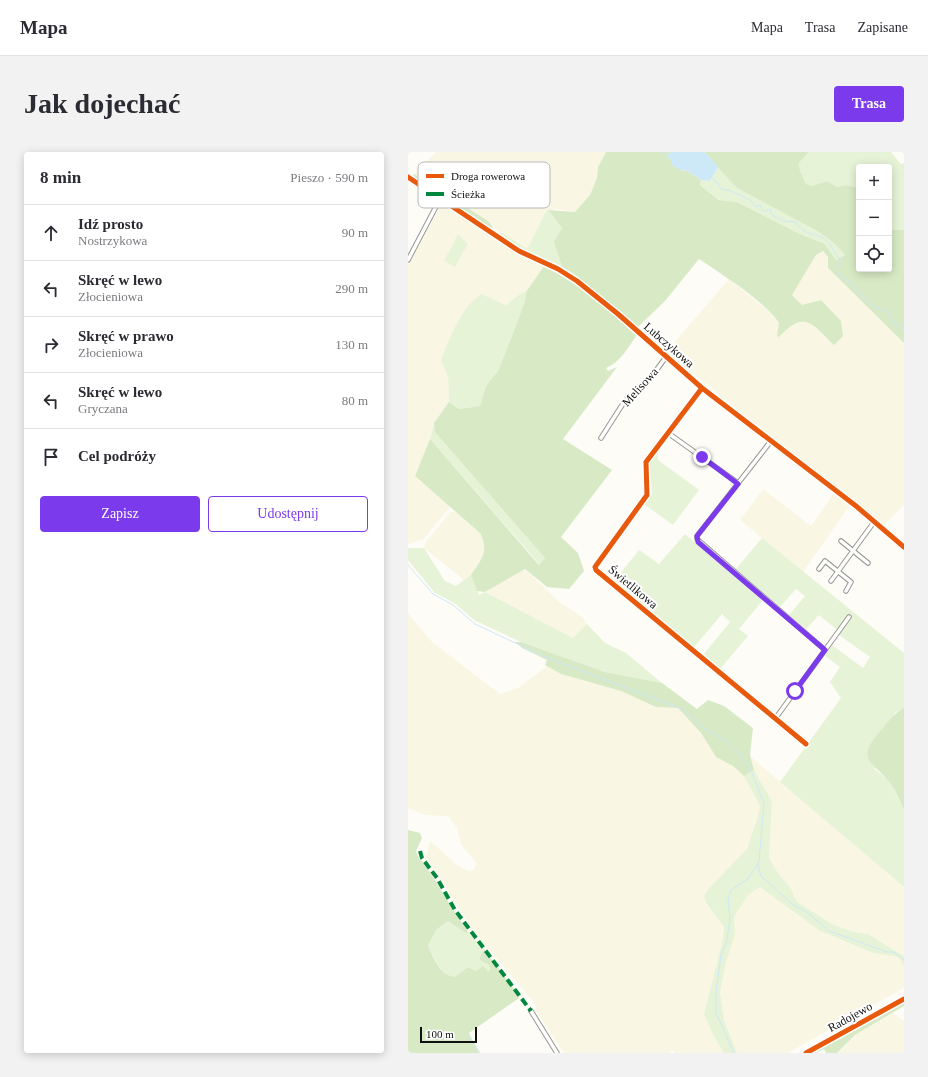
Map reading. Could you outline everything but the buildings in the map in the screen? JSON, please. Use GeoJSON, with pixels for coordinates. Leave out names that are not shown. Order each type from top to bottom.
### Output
{"type":"FeatureCollection","features":[{"type":"Feature","properties":{"kind":"street","name":"Lubczykowa"},"geometry":{"type":"LineString","coordinates":[[408,177],[418,184]]}},
{"type":"Feature","properties":{"kind":"street"},"geometry":{"type":"LineString","coordinates":[[408,260],[435,208]]}},
{"type":"Feature","properties":{"kind":"street","name":"Lubczykowa"},"geometry":{"type":"LineString","coordinates":[[455,208],[519,251],[565,273],[618,314],[702,388],[904,547]]}},
{"type":"Feature","properties":{"kind":"street","name":"Melisowa"},"geometry":{"type":"LineString","coordinates":[[601,438],[624,402],[652,376],[666,357]]}},
{"type":"Feature","properties":{"kind":"street","name":"Świetlikowa"},"geometry":{"type":"LineString","coordinates":[[702,388],[646,462],[647,496],[596,563],[596,570],[806,744]]}},
{"type":"Feature","properties":{"kind":"street"},"geometry":{"type":"LineString","coordinates":[[668,433],[738,484]]}},
{"type":"Feature","properties":{"kind":"street"},"geometry":{"type":"LineString","coordinates":[[771,441],[697,536],[697,539],[825,650]]}},
{"type":"Feature","properties":{"kind":"street"},"geometry":{"type":"LineString","coordinates":[[830,581],[874,522]]}},
{"type":"Feature","properties":{"kind":"street"},"geometry":{"type":"LineString","coordinates":[[841,541],[868,563]]}},
{"type":"Feature","properties":{"kind":"street"},"geometry":{"type":"LineString","coordinates":[[819,569],[825,561],[838,571],[851,582],[846,591]]}},
{"type":"Feature","properties":{"kind":"street"},"geometry":{"type":"LineString","coordinates":[[775,719],[849,617]]}},
{"type":"Feature","properties":{"kind":"street","name":"Radojewo"},"geometry":{"type":"LineString","coordinates":[[806,1053],[904,999]]}},
{"type":"Feature","properties":{"kind":"street"},"geometry":{"type":"LineString","coordinates":[[531,1010],[557,1053]]}},
{"type":"Feature","properties":{"kind":"shaded area"},"geometry":{"type":"Polygon","coordinates":[[[436,152],[606,152],[598,167],[597,178],[590,195],[584,203],[575,212],[557,209],[546,211],[527,249],[500,233],[488,221],[468,208],[550,208],[550,162],[426,162],[436,152]]]}},
{"type":"Feature","properties":{"kind":"shaded area"},"geometry":{"type":"Polygon","coordinates":[[[418,170],[418,177],[414,174],[418,170]]]}},
{"type":"Feature","properties":{"kind":"shaded area"},"geometry":{"type":"Polygon","coordinates":[[[439,208],[452,208],[527,258],[543,266],[526,292],[522,293],[505,305],[481,294],[475,299],[460,318],[441,360],[448,377],[449,402],[434,423],[425,455],[415,476],[451,506],[424,539],[408,544],[408,266],[439,208]]]}},
{"type":"Feature","properties":{"kind":"shaded area"},"geometry":{"type":"Polygon","coordinates":[[[823,251],[828,257],[828,268],[904,343],[904,505],[883,526],[666,352],[729,279],[766,309],[777,320],[779,323],[778,337],[789,326],[804,321],[814,324],[834,345],[802,305],[791,295],[816,255],[823,251]]]}},
{"type":"Feature","properties":{"kind":"shaded area"},"geometry":{"type":"Polygon","coordinates":[[[763,489],[811,526],[834,493],[850,505],[803,572],[740,520],[763,489]]]}},
{"type":"Feature","properties":{"kind":"shaded area"},"geometry":{"type":"Polygon","coordinates":[[[450,512],[457,512],[471,523],[480,533],[485,544],[485,552],[471,575],[465,581],[424,548],[425,543],[450,512]]]}},
{"type":"Feature","properties":{"kind":"shaded area"},"geometry":{"type":"Polygon","coordinates":[[[523,570],[527,571],[558,601],[582,617],[587,624],[573,638],[485,592],[523,570]]]}},
{"type":"Feature","properties":{"kind":"shaded area"},"geometry":{"type":"Polygon","coordinates":[[[408,613],[431,641],[500,694],[518,688],[547,666],[561,674],[621,691],[656,707],[678,708],[701,733],[716,757],[733,766],[744,776],[760,806],[758,816],[747,849],[709,888],[706,904],[724,927],[723,939],[704,1014],[714,1037],[724,1053],[675,1053],[673,1050],[669,1053],[564,1053],[536,1011],[535,1004],[474,931],[426,857],[430,841],[457,865],[468,871],[474,870],[476,863],[461,844],[457,828],[448,816],[425,815],[408,808],[408,613]]]}},
{"type":"Feature","properties":{"kind":"shaded area"},"geometry":{"type":"Polygon","coordinates":[[[750,756],[904,887],[904,956],[868,934],[854,932],[834,925],[797,902],[790,887],[778,873],[769,858],[771,799],[754,770],[750,756]]]}},
{"type":"Feature","properties":{"kind":"shaded area"},"geometry":{"type":"Polygon","coordinates":[[[760,887],[820,931],[855,946],[899,958],[904,966],[904,988],[788,1053],[737,1053],[724,1020],[720,993],[726,962],[734,934],[734,917],[748,895],[760,887]]]}},
{"type":"Feature","properties":{"kind":"shaded area"},"geometry":{"type":"Polygon","coordinates":[[[893,1013],[904,1021],[904,1053],[838,1053],[855,1035],[893,1013]]]}},
{"type":"Feature","properties":{"kind":"green space"},"geometry":{"type":"Polygon","coordinates":[[[606,152],[671,152],[671,160],[680,170],[688,171],[701,180],[700,185],[719,200],[737,202],[800,234],[825,244],[836,260],[845,255],[835,244],[819,232],[737,188],[704,152],[809,152],[799,163],[800,171],[806,184],[812,186],[827,181],[837,187],[845,185],[856,187],[856,272],[892,272],[892,230],[904,230],[904,343],[828,268],[828,257],[823,251],[816,255],[792,295],[802,305],[821,300],[841,321],[843,336],[834,345],[814,326],[802,322],[795,323],[779,337],[777,336],[779,323],[773,315],[754,298],[699,259],[665,301],[637,328],[616,309],[563,269],[554,242],[562,228],[548,210],[575,212],[590,195],[597,178],[598,167],[606,152]]]}},
{"type":"Feature","properties":{"kind":"green space"},"geometry":{"type":"Polygon","coordinates":[[[809,152],[891,152],[901,164],[904,163],[904,230],[892,230],[892,164],[856,164],[856,187],[845,185],[837,187],[827,181],[812,186],[806,184],[800,171],[799,163],[809,152]]]}},
{"type":"Feature","properties":{"kind":"green space"},"geometry":{"type":"Polygon","coordinates":[[[717,165],[737,188],[819,232],[835,244],[845,255],[836,260],[825,244],[800,234],[737,202],[720,200],[700,185],[701,180],[710,181],[717,169],[717,165]]]}},
{"type":"Feature","properties":{"kind":"green space"},"geometry":{"type":"Polygon","coordinates":[[[414,174],[418,177],[418,182],[412,178],[414,174]]]}},
{"type":"Feature","properties":{"kind":"green space"},"geometry":{"type":"Polygon","coordinates":[[[458,208],[468,208],[488,221],[493,227],[490,229],[458,208]]]}},
{"type":"Feature","properties":{"kind":"green space"},"geometry":{"type":"Polygon","coordinates":[[[548,210],[562,228],[557,238],[557,248],[563,269],[519,249],[501,236],[500,233],[503,233],[527,249],[546,211],[548,210]]]}},
{"type":"Feature","properties":{"kind":"green space"},"geometry":{"type":"Polygon","coordinates":[[[458,234],[468,244],[455,267],[444,261],[458,234]]]}},
{"type":"Feature","properties":{"kind":"green space"},"geometry":{"type":"Polygon","coordinates":[[[545,265],[557,270],[582,286],[606,305],[637,335],[620,358],[606,368],[608,371],[617,367],[563,439],[612,470],[561,537],[578,553],[584,571],[569,589],[547,587],[525,569],[485,592],[477,591],[471,575],[483,555],[484,545],[480,533],[415,476],[430,439],[539,565],[545,558],[435,432],[434,423],[449,402],[459,409],[480,406],[486,386],[498,371],[525,301],[526,292],[545,265]]]}},
{"type":"Feature","properties":{"kind":"green space"},"geometry":{"type":"Polygon","coordinates":[[[526,292],[525,301],[498,371],[486,386],[480,406],[459,409],[449,402],[448,377],[441,360],[461,315],[481,294],[506,305],[518,295],[526,292]]]}},
{"type":"Feature","properties":{"kind":"green space"},"geometry":{"type":"Polygon","coordinates":[[[434,423],[436,432],[545,558],[540,565],[430,439],[434,423]]]}},
{"type":"Feature","properties":{"kind":"green space"},"geometry":{"type":"Polygon","coordinates":[[[657,452],[658,460],[699,490],[673,525],[644,504],[652,494],[649,462],[657,452]]]}},
{"type":"Feature","properties":{"kind":"green space"},"geometry":{"type":"Polygon","coordinates":[[[685,534],[763,600],[739,629],[748,636],[720,669],[703,655],[730,622],[722,614],[694,647],[614,581],[639,550],[659,564],[685,534]]]}},
{"type":"Feature","properties":{"kind":"green space"},"geometry":{"type":"Polygon","coordinates":[[[762,538],[904,653],[904,707],[895,713],[875,769],[891,783],[904,810],[904,887],[780,782],[841,698],[830,682],[840,667],[825,656],[832,645],[863,668],[870,657],[839,635],[842,624],[836,629],[819,615],[806,629],[789,615],[805,596],[796,589],[780,607],[736,569],[762,538]]]}},
{"type":"Feature","properties":{"kind":"green space"},"geometry":{"type":"Polygon","coordinates":[[[408,548],[424,548],[445,581],[456,586],[471,575],[479,595],[485,592],[573,638],[587,624],[605,643],[626,653],[662,683],[605,672],[521,642],[474,620],[457,605],[434,592],[408,560],[408,548]]]}},
{"type":"Feature","properties":{"kind":"green space"},"geometry":{"type":"Polygon","coordinates":[[[515,642],[521,642],[605,672],[662,683],[697,709],[708,700],[724,706],[753,728],[750,755],[754,770],[744,776],[733,766],[716,757],[701,733],[678,708],[656,707],[621,691],[561,674],[545,665],[547,660],[522,648],[515,642]]]}},
{"type":"Feature","properties":{"kind":"green space"},"geometry":{"type":"Polygon","coordinates":[[[904,707],[904,810],[892,786],[872,764],[867,755],[868,749],[880,731],[894,715],[904,707]]]}},
{"type":"Feature","properties":{"kind":"green space"},"geometry":{"type":"Polygon","coordinates":[[[754,770],[772,801],[769,858],[778,873],[790,887],[797,902],[834,925],[854,932],[868,934],[904,956],[904,966],[899,958],[873,953],[820,931],[760,887],[748,895],[734,917],[735,934],[726,962],[720,993],[724,1020],[737,1053],[724,1053],[714,1037],[704,1014],[723,939],[724,927],[706,903],[704,896],[709,888],[747,849],[760,806],[744,776],[754,770]]]}},
{"type":"Feature","properties":{"kind":"green space"},"geometry":{"type":"Polygon","coordinates":[[[408,830],[420,833],[422,838],[416,851],[418,856],[468,931],[466,933],[448,921],[436,930],[428,946],[438,966],[445,973],[455,977],[468,967],[476,971],[483,966],[488,971],[490,970],[489,965],[481,961],[479,958],[484,949],[517,993],[519,998],[469,1033],[479,1053],[408,1053],[408,830]]]}},
{"type":"Feature","properties":{"kind":"green space"},"geometry":{"type":"Polygon","coordinates":[[[448,921],[466,932],[468,931],[484,949],[479,958],[481,961],[489,965],[490,970],[476,971],[468,967],[455,978],[445,974],[428,946],[436,930],[448,921]]]}},
{"type":"Feature","properties":{"kind":"green space"},"geometry":{"type":"Polygon","coordinates":[[[904,1002],[904,1006],[855,1035],[837,1053],[826,1053],[824,1049],[816,1053],[810,1053],[834,1042],[904,1002]]]}},
{"type":"Feature","properties":{"kind":"water"},"geometry":{"type":"Polygon","coordinates":[[[671,152],[704,152],[717,165],[717,169],[710,181],[701,180],[688,171],[680,170],[672,165],[671,160],[667,157],[671,152]]]}},
{"type":"Feature","properties":{"kind":"waterway"},"geometry":{"type":"LineString","coordinates":[[662,152],[669,157]]}},
{"type":"Feature","properties":{"kind":"waterway"},"geometry":{"type":"LineString","coordinates":[[711,177],[717,182],[721,189],[731,191],[750,200],[756,207],[760,205],[765,212],[770,209],[772,215],[784,221],[796,222],[802,230],[826,240],[841,260],[837,270],[840,277],[853,284],[860,294],[875,307],[887,312],[894,323],[900,326],[904,331]]}},
{"type":"Feature","properties":{"kind":"waterway"},"geometry":{"type":"LineString","coordinates":[[408,565],[433,594],[453,605],[475,624],[545,657],[682,709],[704,728],[727,742],[748,764],[764,803],[759,862],[748,879],[731,890],[728,900],[730,918],[727,940],[721,955],[716,992],[716,1013],[734,1053]]}},
{"type":"Feature","properties":{"kind":"waterway"},"geometry":{"type":"LineString","coordinates":[[758,865],[761,876],[792,904],[808,913],[829,931],[887,952],[894,952],[904,960]]}},
{"type":"Feature","properties":{"kind":"waterway"},"geometry":{"type":"LineString","coordinates":[[469,1036],[480,1053]]}},
{"type":"Feature","properties":{"kind":"marked path"},"geometry":{"type":"LineString","coordinates":[[420,851],[422,858],[437,878],[455,910],[531,1011]]}},
{"type":"Feature","properties":{"kind":"cycle path"},"geometry":{"type":"LineString","coordinates":[[408,177],[418,184]]}},
{"type":"Feature","properties":{"kind":"cycle path"},"geometry":{"type":"LineString","coordinates":[[454,208],[519,251],[558,269],[577,281],[618,314],[702,388],[856,506],[904,547]]}},
{"type":"Feature","properties":{"kind":"cycle path"},"geometry":{"type":"LineString","coordinates":[[702,388],[646,462],[647,495],[595,567],[596,570],[806,744]]}},
{"type":"Feature","properties":{"kind":"cycle path"},"geometry":{"type":"LineString","coordinates":[[806,1053],[904,999]]}},
{"type":"Feature","properties":{"kind":"route"},"geometry":{"type":"LineString","coordinates":[[702,457],[738,484],[697,536],[698,542],[825,650],[795,691]]}}]}
